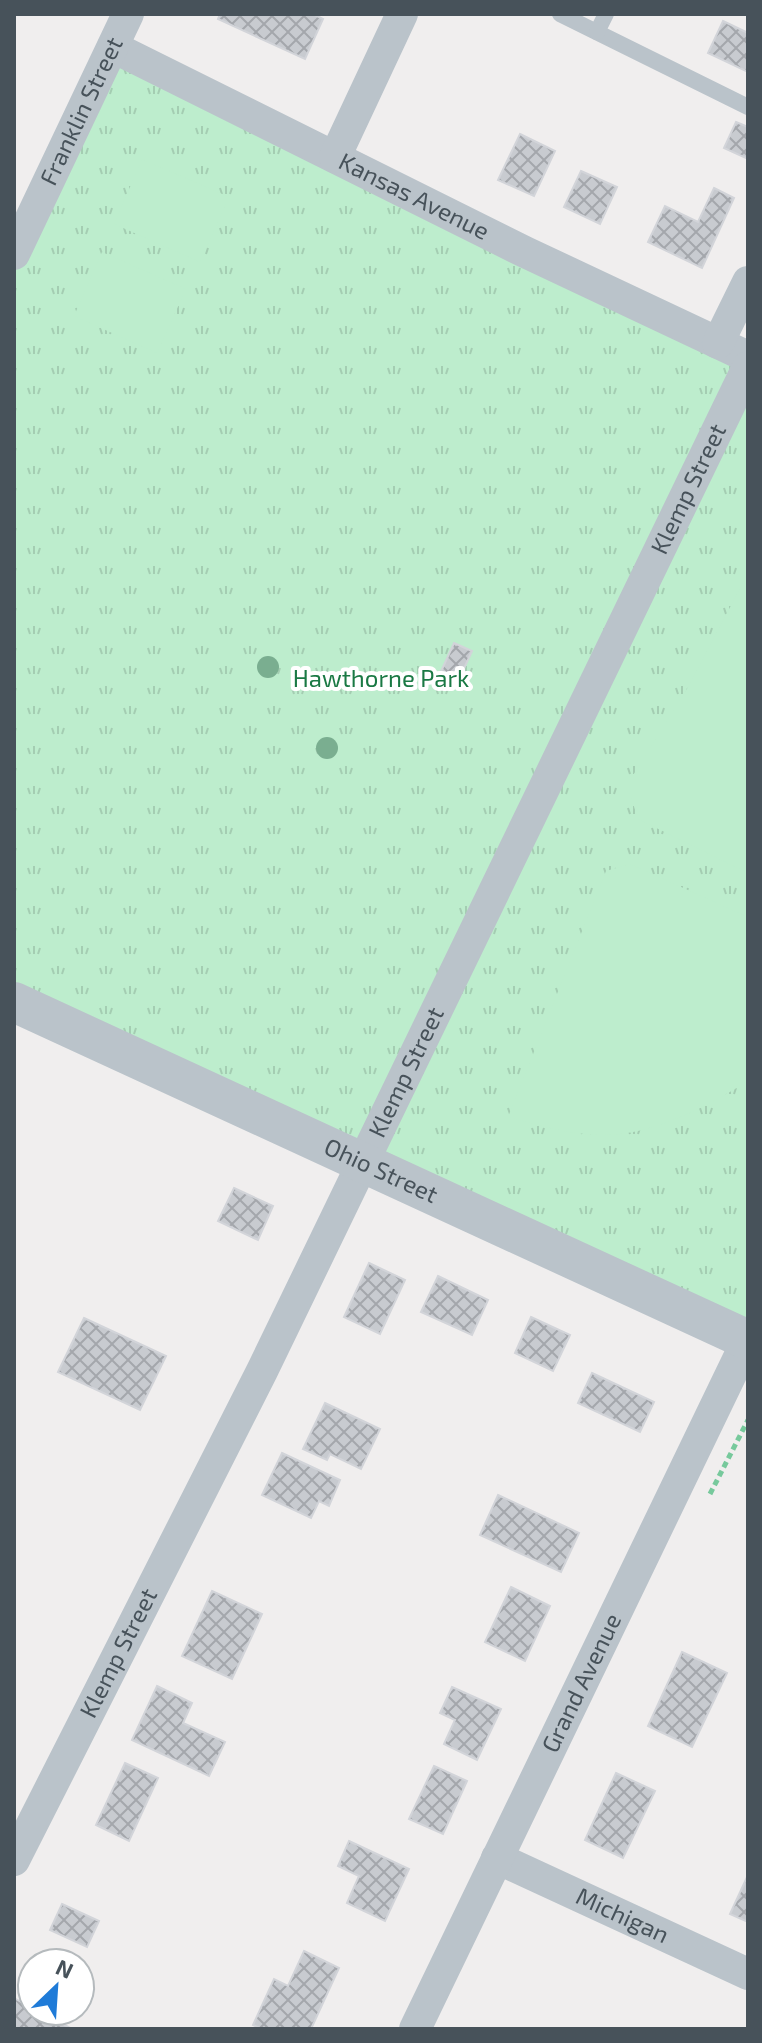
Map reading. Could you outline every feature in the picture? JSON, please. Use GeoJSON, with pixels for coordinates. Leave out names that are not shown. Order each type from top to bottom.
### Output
{"type":"FeatureCollection","features":[{"type":"Feature","properties":{"kind":"street","name":"Franklin Street"},"geometry":{"type":"LineString","coordinates":[[14,254],[128,14]]}},
{"type":"Feature","properties":{"kind":"street"},"geometry":{"type":"LineString","coordinates":[[335,157],[402,14]]}},
{"type":"Feature","properties":{"kind":"street","name":"Kansas Avenue"},"geometry":{"type":"LineString","coordinates":[[113,47],[525,252],[748,357]]}},
{"type":"Feature","properties":{"kind":"street"},"geometry":{"type":"LineString","coordinates":[[718,343],[748,282]]}},
{"type":"Feature","properties":{"kind":"street","name":"Klemp Street"},"geometry":{"type":"LineString","coordinates":[[14,1860],[262,1371],[748,367]]}},
{"type":"Feature","properties":{"kind":"street","name":"Ohio Street"},"geometry":{"type":"LineString","coordinates":[[14,1002],[748,1340]]}},
{"type":"Feature","properties":{"kind":"street","name":"Grand Avenue"},"geometry":{"type":"LineString","coordinates":[[415,2029],[748,1340]]}},
{"type":"Feature","properties":{"kind":"street","name":"Michigan"},"geometry":{"type":"LineString","coordinates":[[497,1858],[748,1974]]}},
{"type":"Feature","properties":{"kind":"lane"},"geometry":{"type":"LineString","coordinates":[[560,14],[748,107]]}},
{"type":"Feature","properties":{"kind":"lane"},"geometry":{"type":"LineString","coordinates":[[597,32],[606,14]]}},
{"type":"Feature","properties":{"kind":"green space","name":"Hawthorne Park"},"geometry":{"type":"Polygon","coordinates":[[[113,47],[748,357],[748,1339],[14,1002],[14,254],[113,47]]]}},
{"type":"Feature","properties":{"kind":"green space"},"geometry":{"type":"Polygon","coordinates":[[[142,159],[229,197],[200,262],[114,224],[142,159]]]}},
{"type":"Feature","properties":{"kind":"green space"},"geometry":{"type":"Polygon","coordinates":[[[102,252],[186,289],[157,353],[74,316],[102,252]]]}},
{"type":"Feature","properties":{"kind":"green space"},"geometry":{"type":"Polygon","coordinates":[[[748,573],[748,873],[638,819],[627,785],[688,687],[748,573]]]}},
{"type":"Feature","properties":{"kind":"green space"},"geometry":{"type":"Polygon","coordinates":[[[630,864],[748,917],[748,1081],[677,1118],[657,1126],[618,1134],[576,1133],[508,1117],[606,871],[630,864]]]}},
{"type":"Feature","properties":{"kind":"building"},"geometry":{"type":"Polygon","coordinates":[[[220,14],[313,14],[323,19],[305,59],[218,19],[220,14]]]}},
{"type":"Feature","properties":{"kind":"building"},"geometry":{"type":"Polygon","coordinates":[[[723,21],[748,33],[748,72],[708,53],[723,21]]]}},
{"type":"Feature","properties":{"kind":"building"},"geometry":{"type":"Polygon","coordinates":[[[736,122],[748,127],[748,159],[724,148],[736,122]]]}},
{"type":"Feature","properties":{"kind":"building"},"geometry":{"type":"Polygon","coordinates":[[[520,134],[555,151],[534,196],[498,180],[520,134]]]}},
{"type":"Feature","properties":{"kind":"building"},"geometry":{"type":"Polygon","coordinates":[[[581,171],[617,187],[600,224],[564,207],[581,171]]]}},
{"type":"Feature","properties":{"kind":"building"},"geometry":{"type":"Polygon","coordinates":[[[714,188],[734,198],[702,268],[648,242],[665,206],[698,222],[714,188]]]}},
{"type":"Feature","properties":{"kind":"building"},"geometry":{"type":"Polygon","coordinates":[[[454,643],[472,651],[456,686],[438,678],[454,643]]]}},
{"type":"Feature","properties":{"kind":"building"},"geometry":{"type":"Polygon","coordinates":[[[234,1188],[273,1206],[258,1240],[218,1221],[234,1188]]]}},
{"type":"Feature","properties":{"kind":"building"},"geometry":{"type":"Polygon","coordinates":[[[369,1263],[405,1280],[380,1334],[344,1317],[369,1263]]]}},
{"type":"Feature","properties":{"kind":"building"},"geometry":{"type":"Polygon","coordinates":[[[438,1276],[488,1300],[472,1335],[421,1312],[438,1276]]]}},
{"type":"Feature","properties":{"kind":"building"},"geometry":{"type":"Polygon","coordinates":[[[531,1317],[570,1335],[553,1371],[515,1353],[531,1317]]]}},
{"type":"Feature","properties":{"kind":"building"},"geometry":{"type":"Polygon","coordinates":[[[84,1318],[166,1356],[140,1410],[58,1372],[84,1318]]]}},
{"type":"Feature","properties":{"kind":"building"},"geometry":{"type":"Polygon","coordinates":[[[592,1373],[654,1402],[640,1432],[578,1403],[592,1373]]]}},
{"type":"Feature","properties":{"kind":"building"},"geometry":{"type":"Polygon","coordinates":[[[325,1403],[380,1429],[361,1469],[330,1454],[327,1460],[303,1449],[325,1403]]]}},
{"type":"Feature","properties":{"kind":"building"},"geometry":{"type":"Polygon","coordinates":[[[282,1453],[340,1480],[329,1506],[319,1501],[311,1518],[262,1495],[282,1453]]]}},
{"type":"Feature","properties":{"kind":"building"},"geometry":{"type":"Polygon","coordinates":[[[498,1495],[579,1533],[561,1572],[480,1535],[498,1495]]]}},
{"type":"Feature","properties":{"kind":"building"},"geometry":{"type":"Polygon","coordinates":[[[511,1587],[550,1606],[525,1661],[485,1642],[511,1587]]]}},
{"type":"Feature","properties":{"kind":"building"},"geometry":{"type":"Polygon","coordinates":[[[212,1591],[262,1614],[232,1679],[182,1656],[212,1591]]]}},
{"type":"Feature","properties":{"kind":"building"},"geometry":{"type":"Polygon","coordinates":[[[682,1652],[727,1673],[692,1747],[648,1726],[682,1652]]]}},
{"type":"Feature","properties":{"kind":"building"},"geometry":{"type":"Polygon","coordinates":[[[157,1686],[192,1703],[183,1723],[225,1742],[209,1776],[132,1740],[157,1686]]]}},
{"type":"Feature","properties":{"kind":"building"},"geometry":{"type":"Polygon","coordinates":[[[452,1687],[501,1709],[477,1760],[444,1744],[455,1720],[440,1713],[452,1687]]]}},
{"type":"Feature","properties":{"kind":"building"},"geometry":{"type":"Polygon","coordinates":[[[125,1763],[158,1778],[129,1841],[96,1825],[125,1763]]]}},
{"type":"Feature","properties":{"kind":"building"},"geometry":{"type":"Polygon","coordinates":[[[434,1766],[467,1781],[443,1834],[409,1819],[434,1766]]]}},
{"type":"Feature","properties":{"kind":"building"},"geometry":{"type":"Polygon","coordinates":[[[616,1773],[655,1791],[623,1858],[585,1840],[616,1773]]]}},
{"type":"Feature","properties":{"kind":"building"},"geometry":{"type":"Polygon","coordinates":[[[349,1841],[409,1869],[385,1921],[347,1903],[359,1876],[338,1866],[349,1841]]]}},
{"type":"Feature","properties":{"kind":"building"},"geometry":{"type":"Polygon","coordinates":[[[748,1875],[748,1922],[730,1914],[748,1875]]]}},
{"type":"Feature","properties":{"kind":"building"},"geometry":{"type":"Polygon","coordinates":[[[62,1904],[99,1921],[87,1947],[50,1930],[62,1904]]]}},
{"type":"Feature","properties":{"kind":"building"},"geometry":{"type":"Polygon","coordinates":[[[304,1951],[339,1968],[311,2029],[262,2029],[253,2025],[274,1979],[288,1986],[304,1951]]]}},
{"type":"Feature","properties":{"kind":"building"},"geometry":{"type":"Polygon","coordinates":[[[14,1998],[16,2027],[72,2029],[14,2029],[14,1998]]]}}]}
